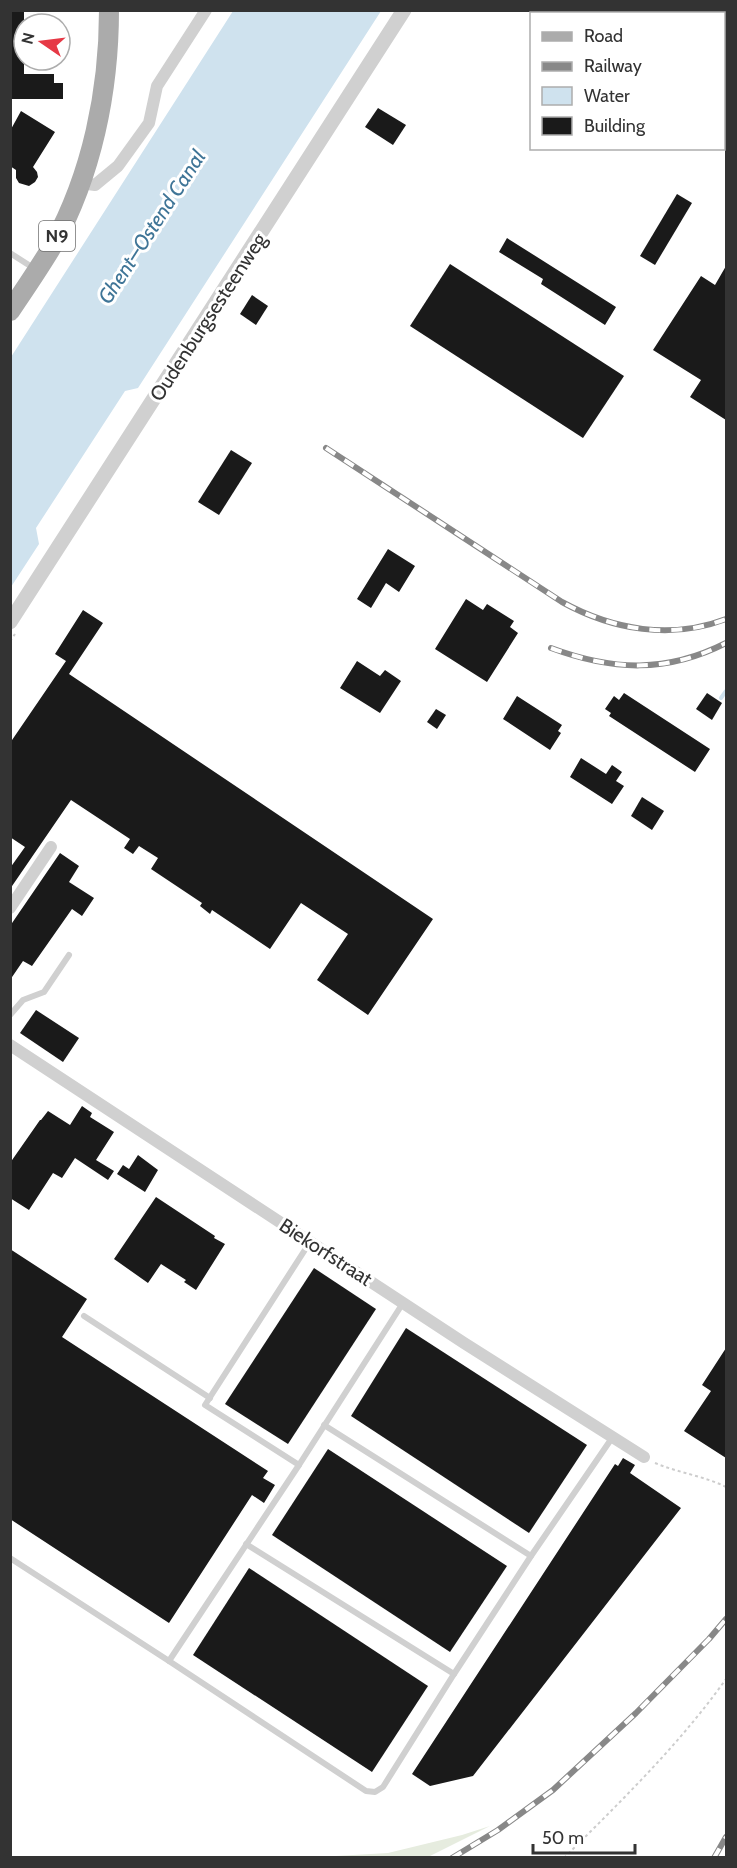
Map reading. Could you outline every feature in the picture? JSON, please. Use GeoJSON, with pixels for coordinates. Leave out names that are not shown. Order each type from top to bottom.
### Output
{"type":"FeatureCollection","features":[{"type":"Feature","properties":{"kind":"main road","name":"N9"},"geometry":{"type":"LineString","coordinates":[[10,310],[37,270],[63,224],[81,183],[102,99],[109,10]]}},
{"type":"Feature","properties":{"kind":"street"},"geometry":{"type":"LineString","coordinates":[[81,183],[95,185],[107,176],[118,166],[144,131],[152,115],[157,86],[206,10]]}},
{"type":"Feature","properties":{"kind":"street","name":"Oudenburgsesteenweg"},"geometry":{"type":"LineString","coordinates":[[10,622],[404,10]]}},
{"type":"Feature","properties":{"kind":"street"},"geometry":{"type":"LineString","coordinates":[[10,908],[51,847]]}},
{"type":"Feature","properties":{"kind":"street","name":"Biekorfstraat"},"geometry":{"type":"LineString","coordinates":[[10,1045],[644,1457]]}},
{"type":"Feature","properties":{"kind":"lane"},"geometry":{"type":"LineString","coordinates":[[10,253],[37,270]]}},
{"type":"Feature","properties":{"kind":"lane"},"geometry":{"type":"LineString","coordinates":[[10,1015],[23,1000],[44,992],[69,955]]}},
{"type":"Feature","properties":{"kind":"lane"},"geometry":{"type":"LineString","coordinates":[[299,1465],[205,1405],[310,1242]]}},
{"type":"Feature","properties":{"kind":"lane"},"geometry":{"type":"LineString","coordinates":[[169,1660],[404,1303]]}},
{"type":"Feature","properties":{"kind":"lane"},"geometry":{"type":"LineString","coordinates":[[84,1316],[210,1398]]}},
{"type":"Feature","properties":{"kind":"lane"},"geometry":{"type":"LineString","coordinates":[[324,1425],[531,1556]]}},
{"type":"Feature","properties":{"kind":"lane"},"geometry":{"type":"LineString","coordinates":[[10,1558],[366,1791],[375,1792],[383,1787],[531,1556],[613,1437]]}},
{"type":"Feature","properties":{"kind":"lane"},"geometry":{"type":"LineString","coordinates":[[246,1544],[454,1674]]}},
{"type":"Feature","properties":{"kind":"path"},"geometry":{"type":"LineString","coordinates":[[644,1457],[671,1469],[726,1486]]}},
{"type":"Feature","properties":{"kind":"path"},"geometry":{"type":"LineString","coordinates":[[564,1857],[649,1773],[705,1708],[726,1679]]}},
{"type":"Feature","properties":{"kind":"shaded area"},"geometry":{"type":"Polygon","coordinates":[[[490,1826],[428,1857],[318,1857],[388,1853],[490,1826]]]}},
{"type":"Feature","properties":{"kind":"water","name":"Ghent–Ostend Canal"},"geometry":{"type":"Polygon","coordinates":[[[233,11],[381,11],[138,388],[125,391],[36,528],[39,544],[11,587],[11,357],[233,11]]]}},
{"type":"Feature","properties":{"kind":"building"},"geometry":{"type":"Polygon","coordinates":[[[10,10],[24,10],[24,12],[12,12],[12,72],[54,74],[54,83],[63,83],[63,99],[10,99],[10,10]]]}},
{"type":"Feature","properties":{"kind":"building"},"geometry":{"type":"Polygon","coordinates":[[[378,108],[406,125],[393,145],[365,127],[378,108]]]}},
{"type":"Feature","properties":{"kind":"building"},"geometry":{"type":"Polygon","coordinates":[[[21,111],[55,132],[33,167],[38,177],[29,186],[19,183],[16,170],[10,166],[10,131],[21,111]]]}},
{"type":"Feature","properties":{"kind":"building"},"geometry":{"type":"Polygon","coordinates":[[[677,194],[692,203],[655,265],[640,256],[677,194]]]}},
{"type":"Feature","properties":{"kind":"building"},"geometry":{"type":"Polygon","coordinates":[[[507,238],[616,307],[605,325],[541,284],[543,279],[499,252],[507,238]]]}},
{"type":"Feature","properties":{"kind":"building"},"geometry":{"type":"Polygon","coordinates":[[[450,264],[624,376],[583,438],[410,326],[450,264]]]}},
{"type":"Feature","properties":{"kind":"building"},"geometry":{"type":"Polygon","coordinates":[[[726,266],[726,420],[690,397],[701,380],[653,350],[701,276],[715,285],[726,266]]]}},
{"type":"Feature","properties":{"kind":"building"},"geometry":{"type":"Polygon","coordinates":[[[252,295],[268,306],[256,325],[240,314],[252,295]]]}},
{"type":"Feature","properties":{"kind":"building"},"geometry":{"type":"Polygon","coordinates":[[[231,450],[252,463],[219,515],[198,502],[231,450]]]}},
{"type":"Feature","properties":{"kind":"building"},"geometry":{"type":"Polygon","coordinates":[[[388,549],[415,566],[399,592],[386,583],[371,608],[357,599],[388,549]]]}},
{"type":"Feature","properties":{"kind":"building"},"geometry":{"type":"Polygon","coordinates":[[[466,599],[483,610],[487,604],[514,621],[510,627],[518,633],[487,682],[435,649],[466,599]]]}},
{"type":"Feature","properties":{"kind":"building"},"geometry":{"type":"Polygon","coordinates":[[[83,610],[103,623],[69,674],[433,919],[368,1015],[317,980],[348,934],[301,903],[270,949],[212,910],[210,914],[200,906],[202,903],[151,869],[158,858],[139,846],[133,854],[124,848],[130,839],[71,800],[10,889],[10,868],[25,847],[10,837],[10,743],[66,661],[55,654],[83,610]]]}},
{"type":"Feature","properties":{"kind":"building"},"geometry":{"type":"Polygon","coordinates":[[[357,661],[380,676],[385,670],[401,681],[380,713],[340,688],[357,661]]]}},
{"type":"Feature","properties":{"kind":"building"},"geometry":{"type":"Polygon","coordinates":[[[624,693],[710,749],[695,772],[609,716],[611,713],[605,709],[614,696],[619,700],[624,693]]]}},
{"type":"Feature","properties":{"kind":"building"},"geometry":{"type":"Polygon","coordinates":[[[707,693],[722,703],[712,720],[696,709],[707,693]]]}},
{"type":"Feature","properties":{"kind":"building"},"geometry":{"type":"Polygon","coordinates":[[[517,696],[562,725],[558,731],[561,733],[550,750],[503,719],[517,696]]]}},
{"type":"Feature","properties":{"kind":"building"},"geometry":{"type":"Polygon","coordinates":[[[436,709],[446,715],[437,729],[427,722],[436,709]]]}},
{"type":"Feature","properties":{"kind":"building"},"geometry":{"type":"Polygon","coordinates":[[[581,758],[606,774],[612,765],[622,772],[616,781],[624,786],[612,804],[570,777],[581,758]]]}},
{"type":"Feature","properties":{"kind":"building"},"geometry":{"type":"Polygon","coordinates":[[[642,797],[664,811],[652,830],[631,816],[642,797]]]}},
{"type":"Feature","properties":{"kind":"building"},"geometry":{"type":"Polygon","coordinates":[[[60,853],[79,866],[69,882],[94,898],[82,916],[72,909],[32,966],[23,961],[10,980],[10,926],[60,853]]]}},
{"type":"Feature","properties":{"kind":"building"},"geometry":{"type":"Polygon","coordinates":[[[36,1010],[79,1038],[63,1062],[20,1033],[36,1010]]]}},
{"type":"Feature","properties":{"kind":"building"},"geometry":{"type":"Polygon","coordinates":[[[82,1106],[92,1113],[90,1117],[114,1132],[96,1160],[114,1171],[108,1180],[75,1158],[62,1178],[53,1173],[29,1210],[10,1198],[10,1163],[40,1120],[48,1111],[70,1125],[82,1106]]]}},
{"type":"Feature","properties":{"kind":"building"},"geometry":{"type":"Polygon","coordinates":[[[138,1155],[158,1170],[145,1192],[117,1174],[123,1165],[129,1169],[138,1155]]]}},
{"type":"Feature","properties":{"kind":"building"},"geometry":{"type":"Polygon","coordinates":[[[156,1197],[225,1244],[196,1290],[184,1282],[186,1280],[161,1264],[148,1283],[114,1259],[156,1197]]]}},
{"type":"Feature","properties":{"kind":"building"},"geometry":{"type":"Polygon","coordinates":[[[10,1249],[87,1299],[62,1337],[268,1471],[263,1478],[275,1485],[264,1503],[252,1495],[169,1623],[10,1519],[10,1249]]]}},
{"type":"Feature","properties":{"kind":"building"},"geometry":{"type":"Polygon","coordinates":[[[314,1268],[376,1309],[288,1444],[225,1404],[314,1268]]]}},
{"type":"Feature","properties":{"kind":"building"},"geometry":{"type":"Polygon","coordinates":[[[406,1328],[587,1445],[529,1533],[351,1416],[406,1328]]]}},
{"type":"Feature","properties":{"kind":"building"},"geometry":{"type":"Polygon","coordinates":[[[726,1348],[726,1458],[684,1431],[711,1391],[702,1385],[726,1348]]]}},
{"type":"Feature","properties":{"kind":"building"},"geometry":{"type":"Polygon","coordinates":[[[328,1449],[507,1566],[450,1652],[272,1535],[328,1449]]]}},
{"type":"Feature","properties":{"kind":"building"},"geometry":{"type":"Polygon","coordinates":[[[623,1458],[635,1465],[630,1473],[681,1508],[473,1776],[430,1786],[412,1774],[615,1464],[618,1466],[623,1458]]]}},
{"type":"Feature","properties":{"kind":"building"},"geometry":{"type":"Polygon","coordinates":[[[249,1568],[428,1686],[372,1772],[193,1655],[249,1568]]]}},
{"type":"Feature","properties":{"kind":"waterway"},"geometry":{"type":"LineString","coordinates":[[721,698],[726,691]]}},
{"type":"Feature","properties":{"kind":"railway"},"geometry":{"type":"LineString","coordinates":[[326,448],[562,602],[581,612],[642,629],[684,629],[726,619]]}},
{"type":"Feature","properties":{"kind":"railway"},"geometry":{"type":"LineString","coordinates":[[551,648],[596,661],[640,665],[682,660],[726,643]]}},
{"type":"Feature","properties":{"kind":"railway"},"geometry":{"type":"LineString","coordinates":[[452,1858],[498,1830],[553,1790],[636,1713],[726,1619]]}},
{"type":"Feature","properties":{"kind":"railway"},"geometry":{"type":"LineString","coordinates":[[714,1858],[726,1837]]}}]}
